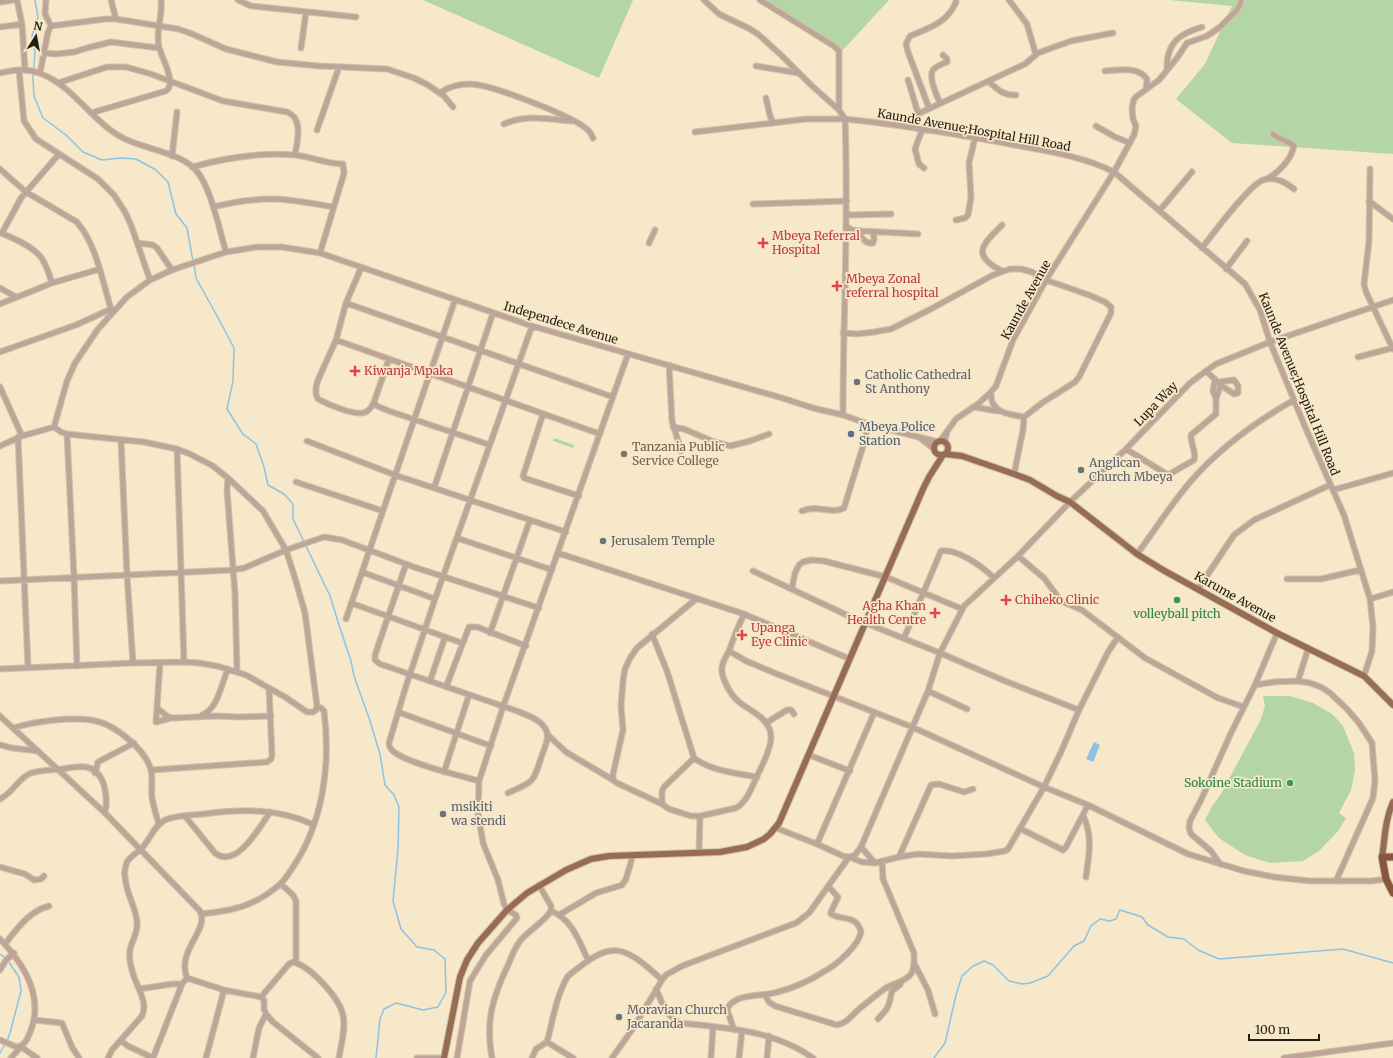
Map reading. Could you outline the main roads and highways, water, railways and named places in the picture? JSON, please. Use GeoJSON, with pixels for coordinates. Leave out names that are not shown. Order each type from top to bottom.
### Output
{"type":"FeatureCollection","features":[{"type":"Feature","properties":{"kind":"highway"},"geometry":{"type":"LineString","coordinates":[[1393,857],[1382,857],[1386,879],[1393,893]]}},
{"type":"Feature","properties":{"kind":"main road"},"geometry":{"type":"LineString","coordinates":[[444,1058],[460,977],[467,960],[478,943],[507,910],[518,900],[566,870],[591,859],[609,856],[720,852],[747,848],[764,839],[776,828],[809,755],[923,489],[933,471],[944,447],[935,445],[933,471]]}},
{"type":"Feature","properties":{"kind":"main road","name":"Karume Avenue"},"geometry":{"type":"LineString","coordinates":[[934,451],[940,455],[944,447],[962,456],[1030,480],[1070,502],[1137,554],[1277,633],[1364,676],[1393,705]]}},
{"type":"Feature","properties":{"kind":"main road"},"geometry":{"type":"LineString","coordinates":[[1382,857],[1385,829],[1389,811],[1393,802]]}},
{"type":"Feature","properties":{"kind":"water"},"geometry":{"type":"Polygon","coordinates":[[[1094,742],[1100,745],[1093,762],[1086,759],[1094,742]]]}},
{"type":"Feature","properties":{"kind":"waterway"},"geometry":{"type":"LineString","coordinates":[[35,0],[38,17],[32,36],[35,52],[33,79],[34,96],[43,118],[66,135],[83,152],[102,160],[121,158],[136,159],[156,170],[168,182],[176,214],[187,228],[193,261]]}},
{"type":"Feature","properties":{"kind":"waterway"},"geometry":{"type":"LineString","coordinates":[[194,265],[196,278],[234,348],[233,381],[227,409],[243,434],[256,444],[264,467],[268,485],[284,494],[293,504],[293,519],[330,596],[351,661],[354,676],[380,754],[385,785],[394,795],[399,807],[398,849],[393,901],[401,929],[417,947],[434,950],[445,959],[446,992],[438,1007],[423,1010],[396,1003],[384,1009],[380,1019],[376,1058]]}},
{"type":"Feature","properties":{"kind":"waterway"},"geometry":{"type":"LineString","coordinates":[[934,1058],[945,1043],[962,976],[973,966],[984,961],[993,965],[1009,981],[1022,984],[1030,983],[1048,976],[1074,946],[1084,941],[1091,926],[1100,919],[1110,921],[1116,919],[1120,910],[1142,917],[1148,925],[1168,937],[1184,939],[1198,950],[1219,959],[1343,949],[1393,963]]}},
{"type":"Feature","properties":{"kind":"waterway"},"geometry":{"type":"LineString","coordinates":[[0,954],[6,958],[19,977],[21,991],[7,1041]]}},
{"type":"Feature","properties":{"kind":"waterway"},"geometry":{"type":"LineString","coordinates":[[0,1053],[5,1044]]}},
{"type":"Feature","properties":{"kind":"place","name":"Mbeya Referral Hospital"},"geometry":{"type":"Point","coordinates":[763,243]}},
{"type":"Feature","properties":{"kind":"place","name":"Mbeya Zonal referral hospital"},"geometry":{"type":"Point","coordinates":[837,286]}},
{"type":"Feature","properties":{"kind":"place","name":"Kiwanja Mpaka"},"geometry":{"type":"Point","coordinates":[355,371]}},
{"type":"Feature","properties":{"kind":"place","name":"Catholic Cathedral St Anthony"},"geometry":{"type":"Point","coordinates":[857,382]}},
{"type":"Feature","properties":{"kind":"place","name":"Mbeya Police Station"},"geometry":{"type":"Point","coordinates":[851,434]}},
{"type":"Feature","properties":{"kind":"place","name":"Tanzania Public Service College"},"geometry":{"type":"Point","coordinates":[624,454]}},
{"type":"Feature","properties":{"kind":"place","name":"Anglican Church Mbeya"},"geometry":{"type":"Point","coordinates":[1081,470]}},
{"type":"Feature","properties":{"kind":"place","name":"Jerusalem Temple"},"geometry":{"type":"Point","coordinates":[603,541]}},
{"type":"Feature","properties":{"kind":"place","name":"Chiheko Clinic"},"geometry":{"type":"Point","coordinates":[1006,600]}},
{"type":"Feature","properties":{"kind":"place","name":"volleyball pitch"},"geometry":{"type":"Point","coordinates":[1177,600]}},
{"type":"Feature","properties":{"kind":"place","name":"Agha Khan Health Centre"},"geometry":{"type":"Point","coordinates":[935,613]}},
{"type":"Feature","properties":{"kind":"place","name":"Upanga Eye Clinic"},"geometry":{"type":"Point","coordinates":[742,635]}},
{"type":"Feature","properties":{"kind":"place","name":"Sokoine Stadium"},"geometry":{"type":"Point","coordinates":[1290,783]}},
{"type":"Feature","properties":{"kind":"place","name":"msikiti wa stendi"},"geometry":{"type":"Point","coordinates":[443,814]}},
{"type":"Feature","properties":{"kind":"place","name":"Moravian Church Jacaranda"},"geometry":{"type":"Point","coordinates":[619,1017]}}]}
